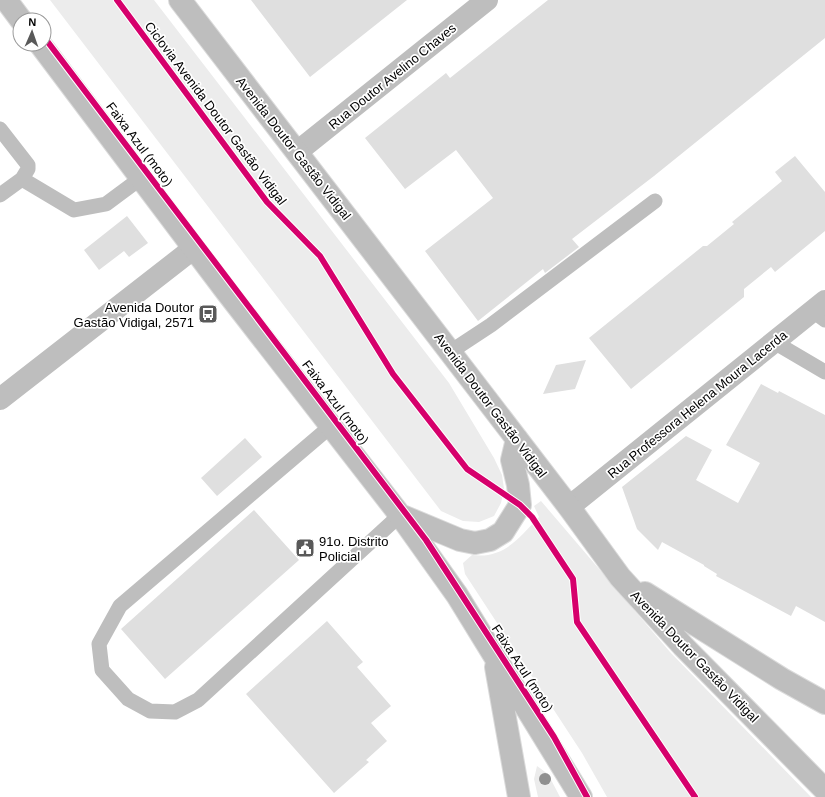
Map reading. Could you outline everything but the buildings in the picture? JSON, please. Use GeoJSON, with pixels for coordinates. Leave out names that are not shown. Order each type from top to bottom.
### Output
{"type":"FeatureCollection","features":[{"type":"Feature","properties":{"kind":"main road"},"geometry":{"type":"LineString","coordinates":[[6,0],[15,12]]}},
{"type":"Feature","properties":{"kind":"main road"},"geometry":{"type":"LineString","coordinates":[[16,0],[25,12]]}},
{"type":"Feature","properties":{"kind":"main road","name":"Avenida Doutor Gastão Vidigal"},"geometry":{"type":"LineString","coordinates":[[180,0],[569,507],[620,577],[683,646],[825,790]]}},
{"type":"Feature","properties":{"kind":"main road","name":"Rua Doutor Avelino Chaves"},"geometry":{"type":"LineString","coordinates":[[297,152],[487,0]]}},
{"type":"Feature","properties":{"kind":"main road","name":"Faixa Azul (moto)"},"geometry":{"type":"LineString","coordinates":[[52,48],[405,518],[426,540],[554,737],[587,797]]}},
{"type":"Feature","properties":{"kind":"main road"},"geometry":{"type":"LineString","coordinates":[[46,52],[331,426],[405,518],[457,595],[581,797]]}},
{"type":"Feature","properties":{"kind":"main road"},"geometry":{"type":"LineString","coordinates":[[0,399],[194,248]]}},
{"type":"Feature","properties":{"kind":"main road","name":"Rua Professora Helena Moura Lacerda"},"geometry":{"type":"LineString","coordinates":[[569,507],[774,342],[821,311]]}},
{"type":"Feature","properties":{"kind":"main road"},"geometry":{"type":"LineString","coordinates":[[405,518],[460,540],[475,543],[490,540],[503,532],[520,505],[518,484],[512,460],[517,439]]}},
{"type":"Feature","properties":{"kind":"main road"},"geometry":{"type":"LineString","coordinates":[[620,577],[782,679],[825,703]]}},
{"type":"Feature","properties":{"kind":"main road"},"geometry":{"type":"LineString","coordinates":[[494,654],[519,797]]}},
{"type":"Feature","properties":{"kind":"lane"},"geometry":{"type":"LineString","coordinates":[[0,129],[28,165],[28,170],[22,179],[0,195]]}},
{"type":"Feature","properties":{"kind":"lane"},"geometry":{"type":"LineString","coordinates":[[22,179],[74,210],[106,204],[141,178]]}},
{"type":"Feature","properties":{"kind":"lane"},"geometry":{"type":"LineString","coordinates":[[450,352],[491,325],[655,201]]}},
{"type":"Feature","properties":{"kind":"lane"},"geometry":{"type":"LineString","coordinates":[[774,342],[825,372]]}},
{"type":"Feature","properties":{"kind":"lane"},"geometry":{"type":"LineString","coordinates":[[331,426],[120,606],[99,644],[102,670],[128,698],[150,711],[175,712],[198,700],[405,518]]}},
{"type":"Feature","properties":{"kind":"shaded area"},"geometry":{"type":"Polygon","coordinates":[[[50,0],[154,0],[449,383],[494,458],[502,475],[504,489],[501,503],[494,516],[479,522],[463,521],[441,511],[50,0]]]}},
{"type":"Feature","properties":{"kind":"shaded area"},"geometry":{"type":"Polygon","coordinates":[[[541,501],[670,652],[811,797],[607,797],[582,753],[465,574],[463,563],[472,555],[493,554],[510,545],[525,532],[539,517],[534,506],[541,501]]]}},
{"type":"Feature","properties":{"kind":"shaded area"},"geometry":{"type":"Polygon","coordinates":[[[537,766],[548,774],[560,797],[538,797],[534,779],[537,766]]]}},
{"type":"Feature","properties":{"kind":"cycle path","name":"Ciclovia Avenida Doutor Gastão Vidigal"},"geometry":{"type":"LineString","coordinates":[[117,0],[267,202],[320,256],[393,374],[467,469],[520,505],[532,517],[573,579],[577,622],[695,797]]}},
{"type":"Feature","properties":{"kind":"cycle path"},"geometry":{"type":"LineString","coordinates":[[52,48],[426,540],[554,737],[587,797]]}},
{"type":"Feature","properties":{"kind":"place","name":"Avenida Doutor Gastão Vidigal, 2571"},"geometry":{"type":"Point","coordinates":[208,314]}},
{"type":"Feature","properties":{"kind":"place","name":"91o. Distrito Policial"},"geometry":{"type":"Point","coordinates":[305,548]}}]}
